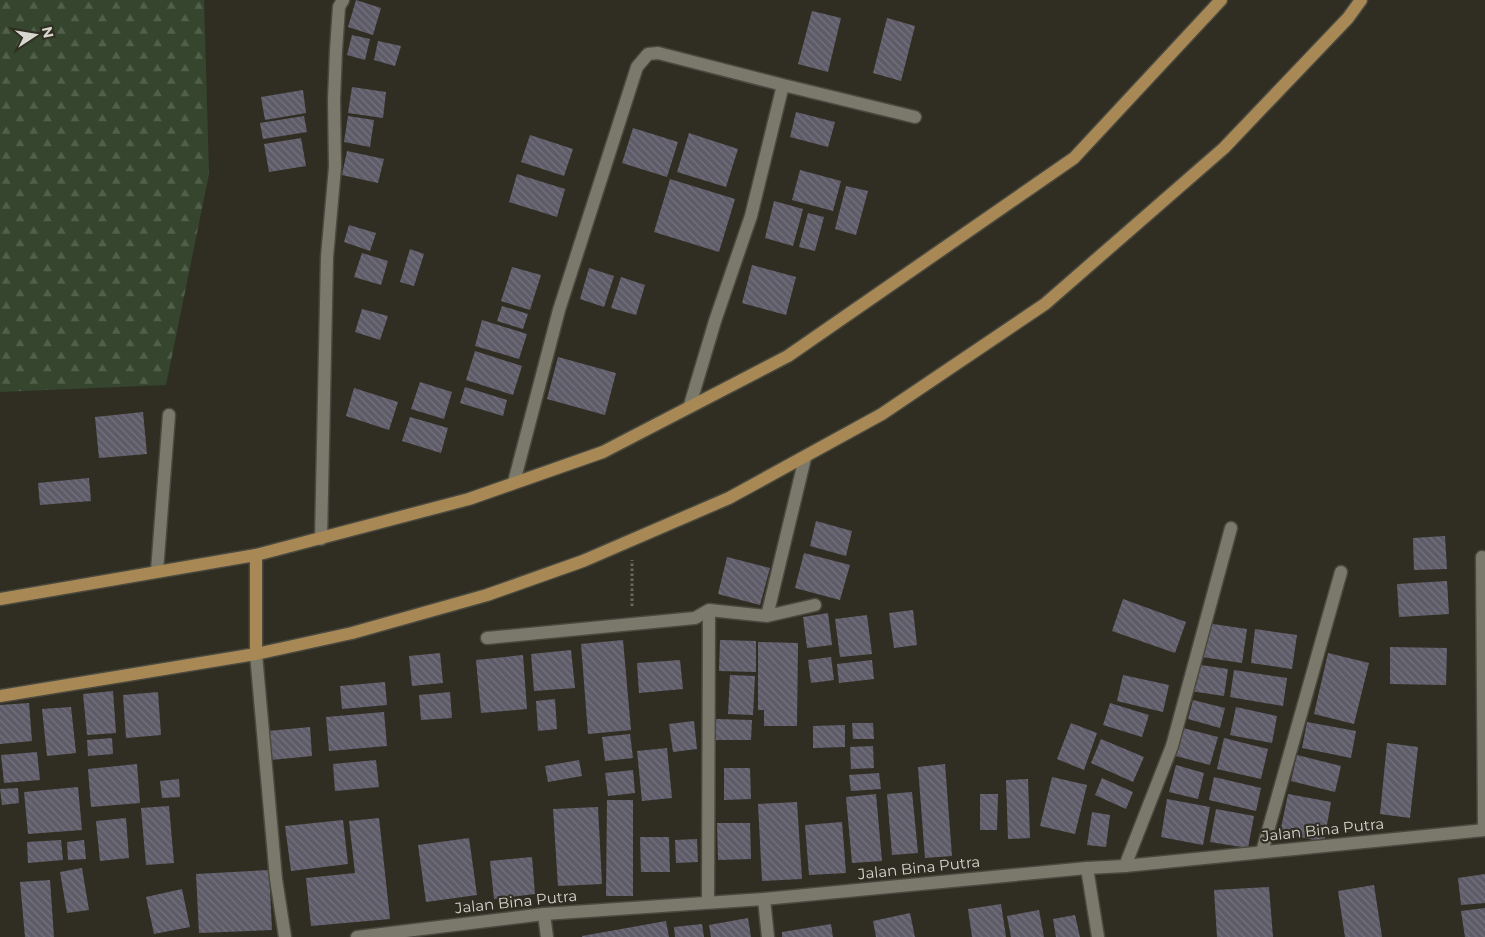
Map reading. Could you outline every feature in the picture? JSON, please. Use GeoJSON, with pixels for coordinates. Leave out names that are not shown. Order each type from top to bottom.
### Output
{"type":"FeatureCollection","features":[{"type":"Feature","properties":{"kind":"main road"},"geometry":{"type":"LineString","coordinates":[[0,599],[256,555],[469,499],[603,452],[690,405],[788,356],[1074,158],[1222,0]]}},
{"type":"Feature","properties":{"kind":"main road"},"geometry":{"type":"LineString","coordinates":[[0,696],[256,654],[352,633],[487,595],[632,540],[729,498],[805,458],[882,414],[1045,304],[1224,148],[1348,18],[1361,0]]}},
{"type":"Feature","properties":{"kind":"main road"},"geometry":{"type":"LineString","coordinates":[[256,555],[256,654]]}},
{"type":"Feature","properties":{"kind":"street"},"geometry":{"type":"LineString","coordinates":[[321,539],[327,257],[335,167],[334,100],[336,50],[339,7],[343,0]]}},
{"type":"Feature","properties":{"kind":"street"},"geometry":{"type":"LineString","coordinates":[[514,482],[559,310],[637,67],[648,54],[658,53],[915,117]]}},
{"type":"Feature","properties":{"kind":"street"},"geometry":{"type":"LineString","coordinates":[[690,405],[715,321],[752,216],[783,85]]}},
{"type":"Feature","properties":{"kind":"street"},"geometry":{"type":"LineString","coordinates":[[157,571],[170,415]]}},
{"type":"Feature","properties":{"kind":"street"},"geometry":{"type":"LineString","coordinates":[[767,616],[805,458]]}},
{"type":"Feature","properties":{"kind":"street"},"geometry":{"type":"LineString","coordinates":[[1126,866],[1172,746],[1231,528]]}},
{"type":"Feature","properties":{"kind":"street"},"geometry":{"type":"LineString","coordinates":[[1482,557],[1484,830]]}},
{"type":"Feature","properties":{"kind":"street"},"geometry":{"type":"LineString","coordinates":[[1262,852],[1341,572]]}},
{"type":"Feature","properties":{"kind":"street"},"geometry":{"type":"LineString","coordinates":[[488,638],[695,618],[709,610],[767,616],[815,605]]}},
{"type":"Feature","properties":{"kind":"street"},"geometry":{"type":"LineString","coordinates":[[708,902],[709,610]]}},
{"type":"Feature","properties":{"kind":"street"},"geometry":{"type":"LineString","coordinates":[[256,654],[276,879],[285,937]]}},
{"type":"Feature","properties":{"kind":"street","name":"Jalan Bina Putra"},"geometry":{"type":"LineString","coordinates":[[357,937],[544,914],[764,899],[1087,868],[1126,866],[1484,830]]}},
{"type":"Feature","properties":{"kind":"street"},"geometry":{"type":"LineString","coordinates":[[1087,868],[1098,937]]}},
{"type":"Feature","properties":{"kind":"street"},"geometry":{"type":"LineString","coordinates":[[764,899],[768,937]]}},
{"type":"Feature","properties":{"kind":"street"},"geometry":{"type":"LineString","coordinates":[[544,914],[547,937]]}},
{"type":"Feature","properties":{"kind":"path"},"geometry":{"type":"LineString","coordinates":[[632,540],[632,624]]}},
{"type":"Feature","properties":{"kind":"green space"},"geometry":{"type":"Polygon","coordinates":[[[0,0],[204,0],[209,174],[166,385],[0,392],[0,0]]]}},
{"type":"Feature","properties":{"kind":"building"},"geometry":{"type":"Polygon","coordinates":[[[356,0],[381,8],[373,35],[348,27],[356,0]]]}},
{"type":"Feature","properties":{"kind":"building"},"geometry":{"type":"Polygon","coordinates":[[[812,11],[841,18],[828,72],[798,64],[812,11]]]}},
{"type":"Feature","properties":{"kind":"building"},"geometry":{"type":"Polygon","coordinates":[[[887,18],[915,26],[901,81],[873,73],[887,18]]]}},
{"type":"Feature","properties":{"kind":"building"},"geometry":{"type":"Polygon","coordinates":[[[352,35],[370,39],[365,60],[347,55],[352,35]]]}},
{"type":"Feature","properties":{"kind":"building"},"geometry":{"type":"Polygon","coordinates":[[[378,41],[401,46],[395,66],[374,60],[378,41]]]}},
{"type":"Feature","properties":{"kind":"building"},"geometry":{"type":"Polygon","coordinates":[[[352,87],[386,92],[383,118],[348,113],[352,87]]]}},
{"type":"Feature","properties":{"kind":"building"},"geometry":{"type":"Polygon","coordinates":[[[303,90],[306,113],[265,120],[261,97],[303,90]]]}},
{"type":"Feature","properties":{"kind":"building"},"geometry":{"type":"Polygon","coordinates":[[[796,112],[835,122],[828,147],[790,137],[796,112]]]}},
{"type":"Feature","properties":{"kind":"building"},"geometry":{"type":"Polygon","coordinates":[[[304,116],[307,132],[263,139],[260,123],[304,116]]]}},
{"type":"Feature","properties":{"kind":"building"},"geometry":{"type":"Polygon","coordinates":[[[348,116],[374,120],[370,147],[344,142],[348,116]]]}},
{"type":"Feature","properties":{"kind":"building"},"geometry":{"type":"Polygon","coordinates":[[[633,128],[678,142],[667,177],[622,163],[633,128]]]}},
{"type":"Feature","properties":{"kind":"building"},"geometry":{"type":"Polygon","coordinates":[[[689,133],[738,149],[726,187],[677,172],[689,133]]]}},
{"type":"Feature","properties":{"kind":"building"},"geometry":{"type":"Polygon","coordinates":[[[530,135],[573,149],[564,176],[521,162],[530,135]]]}},
{"type":"Feature","properties":{"kind":"building"},"geometry":{"type":"Polygon","coordinates":[[[301,138],[306,166],[269,172],[264,144],[301,138]]]}},
{"type":"Feature","properties":{"kind":"building"},"geometry":{"type":"Polygon","coordinates":[[[347,151],[384,159],[378,183],[342,175],[347,151]]]}},
{"type":"Feature","properties":{"kind":"building"},"geometry":{"type":"Polygon","coordinates":[[[800,170],[841,181],[833,211],[792,200],[800,170]]]}},
{"type":"Feature","properties":{"kind":"building"},"geometry":{"type":"Polygon","coordinates":[[[517,174],[565,189],[557,217],[509,202],[517,174]]]}},
{"type":"Feature","properties":{"kind":"building"},"geometry":{"type":"Polygon","coordinates":[[[670,179],[735,199],[719,252],[654,232],[670,179]]]}},
{"type":"Feature","properties":{"kind":"building"},"geometry":{"type":"Polygon","coordinates":[[[846,186],[868,191],[856,235],[835,229],[846,186]]]}},
{"type":"Feature","properties":{"kind":"building"},"geometry":{"type":"Polygon","coordinates":[[[774,201],[803,209],[793,246],[765,238],[774,201]]]}},
{"type":"Feature","properties":{"kind":"building"},"geometry":{"type":"Polygon","coordinates":[[[808,213],[824,217],[815,251],[799,247],[808,213]]]}},
{"type":"Feature","properties":{"kind":"building"},"geometry":{"type":"Polygon","coordinates":[[[349,225],[376,233],[370,251],[344,242],[349,225]]]}},
{"type":"Feature","properties":{"kind":"building"},"geometry":{"type":"Polygon","coordinates":[[[410,249],[424,254],[414,286],[400,282],[410,249]]]}},
{"type":"Feature","properties":{"kind":"building"},"geometry":{"type":"Polygon","coordinates":[[[362,253],[388,261],[381,285],[354,277],[362,253]]]}},
{"type":"Feature","properties":{"kind":"building"},"geometry":{"type":"Polygon","coordinates":[[[752,265],[796,277],[786,315],[742,303],[752,265]]]}},
{"type":"Feature","properties":{"kind":"building"},"geometry":{"type":"Polygon","coordinates":[[[512,267],[541,275],[530,310],[501,301],[512,267]]]}},
{"type":"Feature","properties":{"kind":"building"},"geometry":{"type":"Polygon","coordinates":[[[589,268],[614,276],[604,307],[580,299],[589,268]]]}},
{"type":"Feature","properties":{"kind":"building"},"geometry":{"type":"Polygon","coordinates":[[[621,277],[645,285],[636,315],[611,308],[621,277]]]}},
{"type":"Feature","properties":{"kind":"building"},"geometry":{"type":"Polygon","coordinates":[[[502,306],[528,314],[523,329],[497,321],[502,306]]]}},
{"type":"Feature","properties":{"kind":"building"},"geometry":{"type":"Polygon","coordinates":[[[362,309],[388,316],[380,340],[355,332],[362,309]]]}},
{"type":"Feature","properties":{"kind":"building"},"geometry":{"type":"Polygon","coordinates":[[[482,320],[527,334],[519,359],[475,346],[482,320]]]}},
{"type":"Feature","properties":{"kind":"building"},"geometry":{"type":"Polygon","coordinates":[[[475,351],[522,366],[513,395],[466,380],[475,351]]]}},
{"type":"Feature","properties":{"kind":"building"},"geometry":{"type":"Polygon","coordinates":[[[558,357],[616,373],[605,415],[547,399],[558,357]]]}},
{"type":"Feature","properties":{"kind":"building"},"geometry":{"type":"Polygon","coordinates":[[[420,382],[452,392],[444,419],[411,409],[420,382]]]}},
{"type":"Feature","properties":{"kind":"building"},"geometry":{"type":"Polygon","coordinates":[[[465,387],[507,400],[503,416],[460,403],[465,387]]]}},
{"type":"Feature","properties":{"kind":"building"},"geometry":{"type":"Polygon","coordinates":[[[354,388],[398,402],[389,430],[346,416],[354,388]]]}},
{"type":"Feature","properties":{"kind":"building"},"geometry":{"type":"Polygon","coordinates":[[[143,412],[147,454],[99,458],[95,417],[143,412]]]}},
{"type":"Feature","properties":{"kind":"building"},"geometry":{"type":"Polygon","coordinates":[[[410,417],[448,428],[441,453],[402,441],[410,417]]]}},
{"type":"Feature","properties":{"kind":"building"},"geometry":{"type":"Polygon","coordinates":[[[89,478],[91,501],[40,505],[38,483],[89,478]]]}},
{"type":"Feature","properties":{"kind":"building"},"geometry":{"type":"Polygon","coordinates":[[[816,521],[852,531],[846,556],[810,546],[816,521]]]}},
{"type":"Feature","properties":{"kind":"building"},"geometry":{"type":"Polygon","coordinates":[[[1445,536],[1447,569],[1414,570],[1413,538],[1445,536]]]}},
{"type":"Feature","properties":{"kind":"building"},"geometry":{"type":"Polygon","coordinates":[[[804,553],[850,565],[840,600],[795,588],[804,553]]]}},
{"type":"Feature","properties":{"kind":"building"},"geometry":{"type":"Polygon","coordinates":[[[727,557],[770,568],[760,605],[718,594],[727,557]]]}},
{"type":"Feature","properties":{"kind":"building"},"geometry":{"type":"Polygon","coordinates":[[[1447,581],[1449,614],[1399,617],[1397,584],[1447,581]]]}},
{"type":"Feature","properties":{"kind":"building"},"geometry":{"type":"Polygon","coordinates":[[[1123,599],[1186,622],[1175,653],[1112,631],[1123,599]]]}},
{"type":"Feature","properties":{"kind":"building"},"geometry":{"type":"Polygon","coordinates":[[[913,610],[917,645],[894,648],[889,613],[913,610]]]}},
{"type":"Feature","properties":{"kind":"building"},"geometry":{"type":"Polygon","coordinates":[[[828,613],[832,645],[807,648],[803,617],[828,613]]]}},
{"type":"Feature","properties":{"kind":"building"},"geometry":{"type":"Polygon","coordinates":[[[867,615],[872,654],[840,657],[835,619],[867,615]]]}},
{"type":"Feature","properties":{"kind":"building"},"geometry":{"type":"Polygon","coordinates":[[[1206,623],[1247,629],[1242,663],[1202,657],[1206,623]]]}},
{"type":"Feature","properties":{"kind":"building"},"geometry":{"type":"Polygon","coordinates":[[[1255,629],[1297,635],[1292,669],[1251,663],[1255,629]]]}},
{"type":"Feature","properties":{"kind":"building"},"geometry":{"type":"Polygon","coordinates":[[[623,640],[631,730],[588,734],[581,644],[623,640]]]}},
{"type":"Feature","properties":{"kind":"building"},"geometry":{"type":"Polygon","coordinates":[[[720,640],[756,641],[756,672],[719,671],[720,640]]]}},
{"type":"Feature","properties":{"kind":"building"},"geometry":{"type":"Polygon","coordinates":[[[758,642],[798,643],[797,726],[764,726],[764,710],[758,710],[758,642]]]}},
{"type":"Feature","properties":{"kind":"building"},"geometry":{"type":"Polygon","coordinates":[[[1390,647],[1447,648],[1446,685],[1390,684],[1390,647]]]}},
{"type":"Feature","properties":{"kind":"building"},"geometry":{"type":"Polygon","coordinates":[[[571,650],[575,688],[534,691],[531,654],[571,650]]]}},
{"type":"Feature","properties":{"kind":"building"},"geometry":{"type":"Polygon","coordinates":[[[440,653],[443,683],[412,686],[409,656],[440,653]]]}},
{"type":"Feature","properties":{"kind":"building"},"geometry":{"type":"Polygon","coordinates":[[[1328,653],[1369,663],[1354,724],[1314,714],[1328,653]]]}},
{"type":"Feature","properties":{"kind":"building"},"geometry":{"type":"Polygon","coordinates":[[[523,655],[527,709],[481,713],[476,660],[523,655]]]}},
{"type":"Feature","properties":{"kind":"building"},"geometry":{"type":"Polygon","coordinates":[[[831,657],[834,680],[811,683],[808,660],[831,657]]]}},
{"type":"Feature","properties":{"kind":"building"},"geometry":{"type":"Polygon","coordinates":[[[680,660],[683,689],[639,693],[637,663],[680,660]]]}},
{"type":"Feature","properties":{"kind":"building"},"geometry":{"type":"Polygon","coordinates":[[[872,660],[874,679],[839,683],[837,664],[872,660]]]}},
{"type":"Feature","properties":{"kind":"building"},"geometry":{"type":"Polygon","coordinates":[[[1194,664],[1228,669],[1224,696],[1190,691],[1194,664]]]}},
{"type":"Feature","properties":{"kind":"building"},"geometry":{"type":"Polygon","coordinates":[[[1234,670],[1287,678],[1283,706],[1230,697],[1234,670]]]}},
{"type":"Feature","properties":{"kind":"building"},"geometry":{"type":"Polygon","coordinates":[[[730,675],[755,676],[753,715],[728,714],[730,675]]]}},
{"type":"Feature","properties":{"kind":"building"},"geometry":{"type":"Polygon","coordinates":[[[1123,675],[1169,685],[1163,712],[1117,701],[1123,675]]]}},
{"type":"Feature","properties":{"kind":"building"},"geometry":{"type":"Polygon","coordinates":[[[385,682],[387,705],[342,709],[340,686],[385,682]]]}},
{"type":"Feature","properties":{"kind":"building"},"geometry":{"type":"Polygon","coordinates":[[[113,691],[116,733],[87,735],[83,694],[113,691]]]}},
{"type":"Feature","properties":{"kind":"building"},"geometry":{"type":"Polygon","coordinates":[[[158,692],[161,735],[126,738],[123,695],[158,692]]]}},
{"type":"Feature","properties":{"kind":"building"},"geometry":{"type":"Polygon","coordinates":[[[450,692],[452,718],[421,720],[419,695],[450,692]]]}},
{"type":"Feature","properties":{"kind":"building"},"geometry":{"type":"Polygon","coordinates":[[[555,699],[557,729],[538,731],[536,701],[555,699]]]}},
{"type":"Feature","properties":{"kind":"building"},"geometry":{"type":"Polygon","coordinates":[[[1193,700],[1225,708],[1220,728],[1188,719],[1193,700]]]}},
{"type":"Feature","properties":{"kind":"building"},"geometry":{"type":"Polygon","coordinates":[[[29,703],[32,741],[0,744],[0,705],[29,703]]]}},
{"type":"Feature","properties":{"kind":"building"},"geometry":{"type":"Polygon","coordinates":[[[1110,703],[1149,715],[1142,737],[1103,725],[1110,703]]]}},
{"type":"Feature","properties":{"kind":"building"},"geometry":{"type":"Polygon","coordinates":[[[71,707],[76,753],[47,756],[42,709],[71,707]]]}},
{"type":"Feature","properties":{"kind":"building"},"geometry":{"type":"Polygon","coordinates":[[[1236,707],[1277,716],[1272,743],[1230,735],[1236,707]]]}},
{"type":"Feature","properties":{"kind":"building"},"geometry":{"type":"Polygon","coordinates":[[[384,712],[387,746],[329,751],[326,717],[384,712]]]}},
{"type":"Feature","properties":{"kind":"building"},"geometry":{"type":"Polygon","coordinates":[[[716,719],[752,720],[751,740],[716,740],[716,719]]]}},
{"type":"Feature","properties":{"kind":"building"},"geometry":{"type":"Polygon","coordinates":[[[694,721],[697,749],[673,752],[669,724],[694,721]]]}},
{"type":"Feature","properties":{"kind":"building"},"geometry":{"type":"Polygon","coordinates":[[[1307,722],[1356,731],[1351,758],[1302,748],[1307,722]]]}},
{"type":"Feature","properties":{"kind":"building"},"geometry":{"type":"Polygon","coordinates":[[[852,723],[873,723],[874,739],[853,739],[852,723]]]}},
{"type":"Feature","properties":{"kind":"building"},"geometry":{"type":"Polygon","coordinates":[[[1071,723],[1097,733],[1084,770],[1057,759],[1071,723]]]}},
{"type":"Feature","properties":{"kind":"building"},"geometry":{"type":"Polygon","coordinates":[[[845,725],[845,747],[813,748],[813,726],[845,725]]]}},
{"type":"Feature","properties":{"kind":"building"},"geometry":{"type":"Polygon","coordinates":[[[310,727],[312,756],[271,760],[268,731],[310,727]]]}},
{"type":"Feature","properties":{"kind":"building"},"geometry":{"type":"Polygon","coordinates":[[[1183,728],[1218,737],[1210,765],[1176,756],[1183,728]]]}},
{"type":"Feature","properties":{"kind":"building"},"geometry":{"type":"Polygon","coordinates":[[[630,734],[633,758],[605,761],[602,737],[630,734]]]}},
{"type":"Feature","properties":{"kind":"building"},"geometry":{"type":"Polygon","coordinates":[[[112,738],[113,754],[88,756],[87,740],[112,738]]]}},
{"type":"Feature","properties":{"kind":"building"},"geometry":{"type":"Polygon","coordinates":[[[1224,738],[1268,749],[1261,779],[1217,769],[1224,738]]]}},
{"type":"Feature","properties":{"kind":"building"},"geometry":{"type":"Polygon","coordinates":[[[1101,739],[1144,757],[1133,782],[1091,763],[1101,739]]]}},
{"type":"Feature","properties":{"kind":"building"},"geometry":{"type":"Polygon","coordinates":[[[1387,743],[1418,747],[1410,818],[1380,814],[1387,743]]]}},
{"type":"Feature","properties":{"kind":"building"},"geometry":{"type":"Polygon","coordinates":[[[873,746],[874,768],[851,769],[850,747],[873,746]]]}},
{"type":"Feature","properties":{"kind":"building"},"geometry":{"type":"Polygon","coordinates":[[[667,748],[672,798],[642,801],[637,751],[667,748]]]}},
{"type":"Feature","properties":{"kind":"building"},"geometry":{"type":"Polygon","coordinates":[[[37,752],[40,780],[4,783],[1,755],[37,752]]]}},
{"type":"Feature","properties":{"kind":"building"},"geometry":{"type":"Polygon","coordinates":[[[1297,755],[1341,766],[1335,792],[1291,781],[1297,755]]]}},
{"type":"Feature","properties":{"kind":"building"},"geometry":{"type":"Polygon","coordinates":[[[376,760],[379,787],[335,791],[333,764],[376,760]]]}},
{"type":"Feature","properties":{"kind":"building"},"geometry":{"type":"Polygon","coordinates":[[[579,760],[582,776],[548,782],[545,766],[579,760]]]}},
{"type":"Feature","properties":{"kind":"building"},"geometry":{"type":"Polygon","coordinates":[[[137,764],[140,803],[91,807],[88,769],[137,764]]]}},
{"type":"Feature","properties":{"kind":"building"},"geometry":{"type":"Polygon","coordinates":[[[945,764],[952,856],[925,858],[918,767],[945,764]]]}},
{"type":"Feature","properties":{"kind":"building"},"geometry":{"type":"Polygon","coordinates":[[[1176,765],[1204,773],[1198,799],[1169,792],[1176,765]]]}},
{"type":"Feature","properties":{"kind":"building"},"geometry":{"type":"Polygon","coordinates":[[[724,768],[750,768],[751,799],[724,800],[724,768]]]}},
{"type":"Feature","properties":{"kind":"building"},"geometry":{"type":"Polygon","coordinates":[[[633,770],[635,793],[608,796],[605,773],[633,770]]]}},
{"type":"Feature","properties":{"kind":"building"},"geometry":{"type":"Polygon","coordinates":[[[879,773],[881,789],[851,791],[849,775],[879,773]]]}},
{"type":"Feature","properties":{"kind":"building"},"geometry":{"type":"Polygon","coordinates":[[[1052,777],[1087,785],[1075,834],[1040,826],[1052,777]]]}},
{"type":"Feature","properties":{"kind":"building"},"geometry":{"type":"Polygon","coordinates":[[[1214,777],[1261,788],[1256,811],[1209,800],[1214,777]]]}},
{"type":"Feature","properties":{"kind":"building"},"geometry":{"type":"Polygon","coordinates":[[[1102,778],[1133,792],[1126,809],[1095,795],[1102,778]]]}},
{"type":"Feature","properties":{"kind":"building"},"geometry":{"type":"Polygon","coordinates":[[[179,779],[180,797],[162,798],[160,781],[179,779]]]}},
{"type":"Feature","properties":{"kind":"building"},"geometry":{"type":"Polygon","coordinates":[[[1028,779],[1030,838],[1008,839],[1006,780],[1028,779]]]}},
{"type":"Feature","properties":{"kind":"building"},"geometry":{"type":"Polygon","coordinates":[[[78,787],[82,830],[28,834],[24,792],[78,787]]]}},
{"type":"Feature","properties":{"kind":"building"},"geometry":{"type":"Polygon","coordinates":[[[18,788],[19,803],[2,805],[0,789],[18,788]]]}},
{"type":"Feature","properties":{"kind":"building"},"geometry":{"type":"Polygon","coordinates":[[[912,792],[918,853],[892,855],[887,794],[912,792]]]}},
{"type":"Feature","properties":{"kind":"building"},"geometry":{"type":"Polygon","coordinates":[[[876,794],[882,861],[852,863],[846,797],[876,794]]]}},
{"type":"Feature","properties":{"kind":"building"},"geometry":{"type":"Polygon","coordinates":[[[980,794],[998,794],[997,830],[980,830],[980,794]]]}},
{"type":"Feature","properties":{"kind":"building"},"geometry":{"type":"Polygon","coordinates":[[[1288,794],[1331,802],[1324,842],[1280,833],[1288,794]]]}},
{"type":"Feature","properties":{"kind":"building"},"geometry":{"type":"Polygon","coordinates":[[[1167,799],[1210,807],[1203,845],[1161,837],[1167,799]]]}},
{"type":"Feature","properties":{"kind":"building"},"geometry":{"type":"Polygon","coordinates":[[[607,800],[633,800],[633,896],[606,896],[607,800]]]}},
{"type":"Feature","properties":{"kind":"building"},"geometry":{"type":"Polygon","coordinates":[[[797,802],[802,879],[762,881],[758,804],[797,802]]]}},
{"type":"Feature","properties":{"kind":"building"},"geometry":{"type":"Polygon","coordinates":[[[169,806],[174,863],[146,865],[141,808],[169,806]]]}},
{"type":"Feature","properties":{"kind":"building"},"geometry":{"type":"Polygon","coordinates":[[[598,807],[602,884],[558,886],[553,809],[598,807]]]}},
{"type":"Feature","properties":{"kind":"building"},"geometry":{"type":"Polygon","coordinates":[[[1216,809],[1254,816],[1248,848],[1210,842],[1216,809]]]}},
{"type":"Feature","properties":{"kind":"building"},"geometry":{"type":"Polygon","coordinates":[[[1092,812],[1110,815],[1106,847],[1087,845],[1092,812]]]}},
{"type":"Feature","properties":{"kind":"building"},"geometry":{"type":"Polygon","coordinates":[[[126,818],[129,858],[100,861],[96,821],[126,818]]]}},
{"type":"Feature","properties":{"kind":"building"},"geometry":{"type":"Polygon","coordinates":[[[379,818],[390,919],[311,926],[306,878],[355,873],[349,821],[379,818]]]}},
{"type":"Feature","properties":{"kind":"building"},"geometry":{"type":"Polygon","coordinates":[[[343,820],[348,864],[291,871],[285,826],[343,820]]]}},
{"type":"Feature","properties":{"kind":"building"},"geometry":{"type":"Polygon","coordinates":[[[842,822],[846,873],[809,875],[805,825],[842,822]]]}},
{"type":"Feature","properties":{"kind":"building"},"geometry":{"type":"Polygon","coordinates":[[[717,823],[750,823],[751,859],[718,860],[717,823]]]}},
{"type":"Feature","properties":{"kind":"building"},"geometry":{"type":"Polygon","coordinates":[[[640,837],[669,837],[670,872],[641,872],[640,837]]]}},
{"type":"Feature","properties":{"kind":"building"},"geometry":{"type":"Polygon","coordinates":[[[469,838],[477,895],[426,902],[418,845],[469,838]]]}},
{"type":"Feature","properties":{"kind":"building"},"geometry":{"type":"Polygon","coordinates":[[[697,839],[698,862],[676,863],[675,840],[697,839]]]}},
{"type":"Feature","properties":{"kind":"building"},"geometry":{"type":"Polygon","coordinates":[[[61,840],[63,860],[28,863],[27,842],[61,840]]]}},
{"type":"Feature","properties":{"kind":"building"},"geometry":{"type":"Polygon","coordinates":[[[84,840],[86,859],[68,860],[67,842],[84,840]]]}},
{"type":"Feature","properties":{"kind":"building"},"geometry":{"type":"Polygon","coordinates":[[[532,857],[535,894],[494,899],[490,861],[532,857]]]}},
{"type":"Feature","properties":{"kind":"building"},"geometry":{"type":"Polygon","coordinates":[[[82,868],[89,910],[67,913],[60,872],[82,868]]]}},
{"type":"Feature","properties":{"kind":"building"},"geometry":{"type":"Polygon","coordinates":[[[269,870],[272,930],[199,933],[196,874],[269,870]]]}},
{"type":"Feature","properties":{"kind":"building"},"geometry":{"type":"Polygon","coordinates":[[[1485,874],[1485,903],[1461,905],[1458,878],[1485,874]]]}},
{"type":"Feature","properties":{"kind":"building"},"geometry":{"type":"Polygon","coordinates":[[[50,880],[54,937],[25,937],[20,882],[50,880]]]}},
{"type":"Feature","properties":{"kind":"building"},"geometry":{"type":"Polygon","coordinates":[[[1374,885],[1382,937],[1345,937],[1338,891],[1374,885]]]}},
{"type":"Feature","properties":{"kind":"building"},"geometry":{"type":"Polygon","coordinates":[[[1269,887],[1273,937],[1217,937],[1214,890],[1269,887]]]}},
{"type":"Feature","properties":{"kind":"building"},"geometry":{"type":"Polygon","coordinates":[[[182,889],[190,927],[154,934],[146,897],[182,889]]]}},
{"type":"Feature","properties":{"kind":"building"},"geometry":{"type":"Polygon","coordinates":[[[1001,904],[1006,937],[972,937],[968,909],[1001,904]]]}},
{"type":"Feature","properties":{"kind":"building"},"geometry":{"type":"Polygon","coordinates":[[[1485,908],[1485,937],[1465,937],[1461,911],[1485,908]]]}},
{"type":"Feature","properties":{"kind":"building"},"geometry":{"type":"Polygon","coordinates":[[[1039,910],[1044,937],[1011,937],[1007,916],[1039,910]]]}},
{"type":"Feature","properties":{"kind":"building"},"geometry":{"type":"Polygon","coordinates":[[[910,913],[915,937],[876,937],[873,921],[910,913]]]}},
{"type":"Feature","properties":{"kind":"building"},"geometry":{"type":"Polygon","coordinates":[[[1075,915],[1080,937],[1056,937],[1053,919],[1075,915]]]}},
{"type":"Feature","properties":{"kind":"building"},"geometry":{"type":"Polygon","coordinates":[[[748,918],[751,937],[711,937],[709,925],[748,918]]]}},
{"type":"Feature","properties":{"kind":"building"},"geometry":{"type":"Polygon","coordinates":[[[666,921],[669,937],[582,937],[582,936],[666,921]]]}},
{"type":"Feature","properties":{"kind":"building"},"geometry":{"type":"Polygon","coordinates":[[[702,924],[704,937],[675,937],[674,927],[702,924]]]}},
{"type":"Feature","properties":{"kind":"building"},"geometry":{"type":"Polygon","coordinates":[[[831,924],[833,937],[782,937],[782,932],[831,924]]]}}]}
